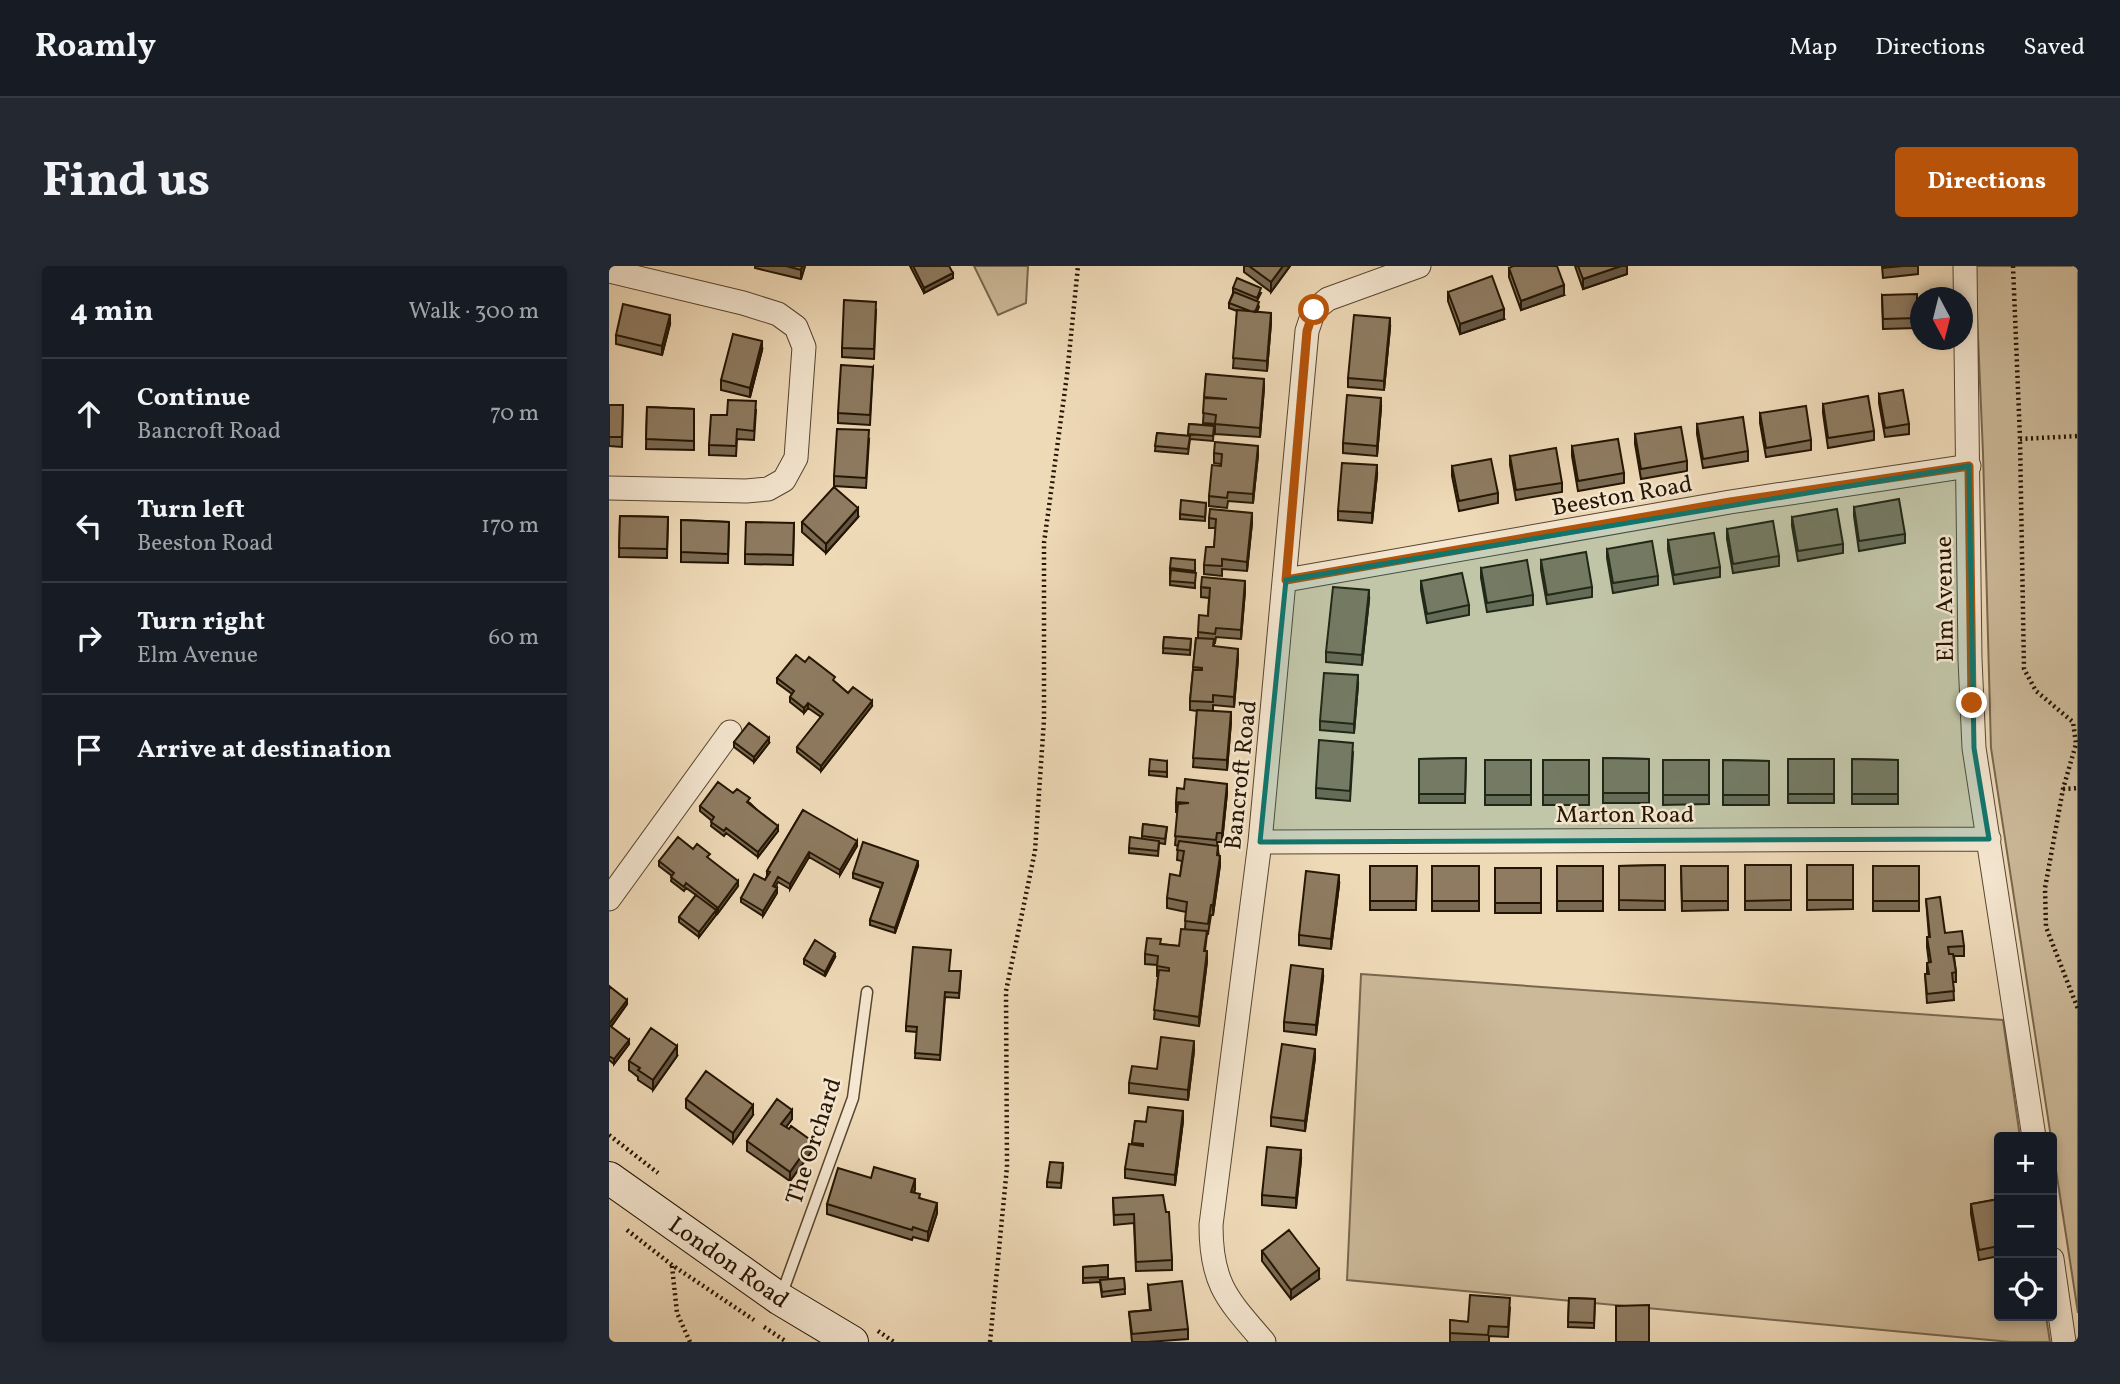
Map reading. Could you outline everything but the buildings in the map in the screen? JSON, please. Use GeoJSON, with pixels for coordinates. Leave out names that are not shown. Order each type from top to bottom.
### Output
{"type":"FeatureCollection","features":[{"type":"Feature","properties":{"kind":"main road","name":"London Road"},"geometry":{"type":"LineString","coordinates":[[609,1178],[780,1299],[852,1342]]}},
{"type":"Feature","properties":{"kind":"street","name":"Bancroft Road"},"geometry":{"type":"LineString","coordinates":[[1264,1342],[1241,1317],[1226,1294],[1216,1274],[1211,1251],[1214,1190],[1260,842],[1307,331],[1311,317],[1321,304],[1337,295],[1419,266]]}},
{"type":"Feature","properties":{"kind":"street","name":"Elm Avenue"},"geometry":{"type":"LineString","coordinates":[[1965,266],[1970,659],[1974,748],[2033,1132]]}},
{"type":"Feature","properties":{"kind":"street"},"geometry":{"type":"LineString","coordinates":[[609,271],[778,314],[796,327],[804,347],[796,458],[784,481],[768,489],[746,491],[609,488]]}},
{"type":"Feature","properties":{"kind":"street","name":"Beeston Road"},"geometry":{"type":"LineString","coordinates":[[1286,580],[1730,502],[1969,466]]}},
{"type":"Feature","properties":{"kind":"street"},"geometry":{"type":"LineString","coordinates":[[609,899],[730,732]]}},
{"type":"Feature","properties":{"kind":"street","name":"Marton Road"},"geometry":{"type":"LineString","coordinates":[[1260,842],[1989,839]]}},
{"type":"Feature","properties":{"kind":"street"},"geometry":{"type":"LineString","coordinates":[[2057,1294],[2064,1342]]}},
{"type":"Feature","properties":{"kind":"lane","name":"The Orchard"},"geometry":{"type":"LineString","coordinates":[[780,1299],[853,1098],[867,992]]}},
{"type":"Feature","properties":{"kind":"path"},"geometry":{"type":"LineString","coordinates":[[990,1342],[1007,1167],[1006,991],[1035,851],[1044,720],[1044,543],[1079,266]]}},
{"type":"Feature","properties":{"kind":"path"},"geometry":{"type":"LineString","coordinates":[[2013,266],[2021,439],[2024,668],[2036,691],[2073,722],[2076,744],[2063,789],[2045,888],[2046,927],[2078,1009]]}},
{"type":"Feature","properties":{"kind":"path"},"geometry":{"type":"LineString","coordinates":[[2021,439],[2078,436]]}},
{"type":"Feature","properties":{"kind":"path"},"geometry":{"type":"LineString","coordinates":[[2063,789],[2078,788]]}},
{"type":"Feature","properties":{"kind":"path"},"geometry":{"type":"LineString","coordinates":[[646,1245],[787,1342]]}},
{"type":"Feature","properties":{"kind":"path"},"geometry":{"type":"LineString","coordinates":[[672,1265],[677,1313],[690,1342]]}},
{"type":"Feature","properties":{"kind":"highlighted area"},"geometry":{"type":"Polygon","coordinates":[[[1969,466],[1974,748],[1989,839],[1260,842],[1286,580],[1969,466]]]}},
{"type":"Feature","properties":{"kind":"shaded area"},"geometry":{"type":"Polygon","coordinates":[[[974,266],[1028,266],[1026,303],[998,315],[974,266]]]}},
{"type":"Feature","properties":{"kind":"shaded area"},"geometry":{"type":"Polygon","coordinates":[[[1975,266],[2078,266],[2078,1313],[2057,1177],[2057,1132],[2050,1132],[1991,748],[1975,266]]]}},
{"type":"Feature","properties":{"kind":"shaded area"},"geometry":{"type":"Polygon","coordinates":[[[1361,974],[2003,1020],[2019,1132],[1994,1132],[1994,1321],[2047,1321],[2050,1342],[2011,1342],[1347,1280],[1361,974]]]}},
{"type":"Feature","properties":{"kind":"route"},"geometry":{"type":"LineString","coordinates":[[1314,310],[1307,331],[1286,580],[1730,502],[1969,466],[1972,703]]}}]}
